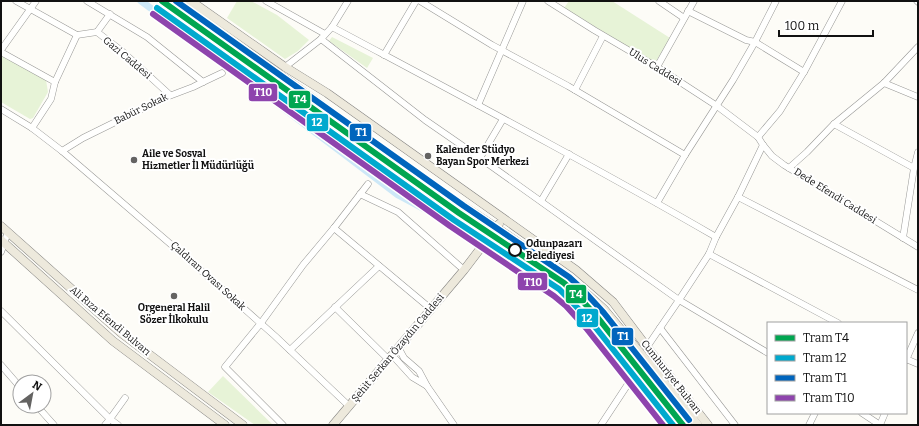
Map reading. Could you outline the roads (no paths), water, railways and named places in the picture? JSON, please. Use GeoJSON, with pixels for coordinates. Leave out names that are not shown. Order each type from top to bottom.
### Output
{"type":"FeatureCollection","features":[{"type":"Feature","properties":{"kind":"main road","name":"Cumhuriyet Bulvarı"},"geometry":{"type":"LineString","coordinates":[[179,1],[427,182],[497,228],[568,278],[604,309],[698,425]]}},
{"type":"Feature","properties":{"kind":"main road","name":"Cumhuriyet Bulvarı"},"geometry":{"type":"LineString","coordinates":[[191,1],[285,67],[326,93],[576,270],[613,302],[708,425]]}},
{"type":"Feature","properties":{"kind":"main road","name":"Şehit Serkan Özaydın Caddesi"},"geometry":{"type":"LineString","coordinates":[[333,425],[464,270],[503,219]]}},
{"type":"Feature","properties":{"kind":"main road","name":"Ali Rıza Efendi Bulvarı"},"geometry":{"type":"LineString","coordinates":[[1,226],[121,333],[243,425]]}},
{"type":"Feature","properties":{"kind":"main road","name":"Ali Rıza Efendi Bulvarı"},"geometry":{"type":"LineString","coordinates":[[3,241],[113,342],[225,425]]}},
{"type":"Feature","properties":{"kind":"street"},"geometry":{"type":"LineString","coordinates":[[16,1],[77,35],[55,82],[51,99],[32,128]]}},
{"type":"Feature","properties":{"kind":"street"},"geometry":{"type":"LineString","coordinates":[[36,1],[1,51],[55,82]]}},
{"type":"Feature","properties":{"kind":"street"},"geometry":{"type":"LineString","coordinates":[[87,1],[148,37],[203,82]]}},
{"type":"Feature","properties":{"kind":"street"},"geometry":{"type":"LineString","coordinates":[[266,1],[326,34]]}},
{"type":"Feature","properties":{"kind":"street"},"geometry":{"type":"LineString","coordinates":[[285,67],[326,34],[348,1]]}},
{"type":"Feature","properties":{"kind":"street"},"geometry":{"type":"LineString","coordinates":[[384,55],[416,1]]}},
{"type":"Feature","properties":{"kind":"street"},"geometry":{"type":"LineString","coordinates":[[420,1],[685,155]]}},
{"type":"Feature","properties":{"kind":"street"},"geometry":{"type":"LineString","coordinates":[[478,105],[523,1]]}},
{"type":"Feature","properties":{"kind":"street","name":"Ulus Caddesi"},"geometry":{"type":"LineString","coordinates":[[548,1],[717,106],[758,137]]}},
{"type":"Feature","properties":{"kind":"street"},"geometry":{"type":"LineString","coordinates":[[659,1],[684,18]]}},
{"type":"Feature","properties":{"kind":"street"},"geometry":{"type":"LineString","coordinates":[[656,67],[694,1]]}},
{"type":"Feature","properties":{"kind":"street"},"geometry":{"type":"LineString","coordinates":[[657,203],[755,42],[776,1]]}},
{"type":"Feature","properties":{"kind":"street"},"geometry":{"type":"LineString","coordinates":[[758,137],[780,111],[804,72],[842,1]]}},
{"type":"Feature","properties":{"kind":"street"},"geometry":{"type":"LineString","coordinates":[[688,11],[746,40],[755,42],[804,72]]}},
{"type":"Feature","properties":{"kind":"street"},"geometry":{"type":"LineString","coordinates":[[97,32],[110,14]]}},
{"type":"Feature","properties":{"kind":"street"},"geometry":{"type":"LineString","coordinates":[[332,27],[569,154],[716,237]]}},
{"type":"Feature","properties":{"kind":"street","name":"Gazi Caddesi"},"geometry":{"type":"LineString","coordinates":[[77,35],[97,32],[123,52],[170,95]]}},
{"type":"Feature","properties":{"kind":"street"},"geometry":{"type":"LineString","coordinates":[[575,90],[603,36]]}},
{"type":"Feature","properties":{"kind":"street"},"geometry":{"type":"LineString","coordinates":[[321,39],[424,120],[541,201],[679,300],[767,352]]}},
{"type":"Feature","properties":{"kind":"street"},"geometry":{"type":"LineString","coordinates":[[789,168],[834,124],[884,83],[918,47]]}},
{"type":"Feature","properties":{"kind":"street","name":"Babür Sokak"},"geometry":{"type":"LineString","coordinates":[[62,151],[83,138],[170,95],[193,87],[222,73]]}},
{"type":"Feature","properties":{"kind":"street"},"geometry":{"type":"LineString","coordinates":[[884,83],[918,97]]}},
{"type":"Feature","properties":{"kind":"street","name":"Çaldıran Ovası Sokak"},"geometry":{"type":"LineString","coordinates":[[1,109],[32,128],[62,151],[175,247],[290,350],[349,406]]}},
{"type":"Feature","properties":{"kind":"street"},"geometry":{"type":"LineString","coordinates":[[480,158],[503,119]]}},
{"type":"Feature","properties":{"kind":"street"},"geometry":{"type":"LineString","coordinates":[[834,124],[914,168]]}},
{"type":"Feature","properties":{"kind":"street","name":"Dede Efendi Caddesi"},"geometry":{"type":"LineString","coordinates":[[758,137],[772,156],[789,168],[918,247]]}},
{"type":"Feature","properties":{"kind":"street"},"geometry":{"type":"LineString","coordinates":[[647,347],[708,254],[763,145]]}},
{"type":"Feature","properties":{"kind":"street"},"geometry":{"type":"LineString","coordinates":[[903,238],[918,152]]}},
{"type":"Feature","properties":{"kind":"street"},"geometry":{"type":"LineString","coordinates":[[541,201],[569,154]]}},
{"type":"Feature","properties":{"kind":"street"},"geometry":{"type":"LineString","coordinates":[[283,425],[225,367],[303,265],[368,184]]}},
{"type":"Feature","properties":{"kind":"street"},"geometry":{"type":"LineString","coordinates":[[360,194],[398,212],[464,270]]}},
{"type":"Feature","properties":{"kind":"street"},"geometry":{"type":"LineString","coordinates":[[738,197],[918,290]]}},
{"type":"Feature","properties":{"kind":"street"},"geometry":{"type":"LineString","coordinates":[[334,228],[431,309]]}},
{"type":"Feature","properties":{"kind":"street"},"geometry":{"type":"LineString","coordinates":[[1,252],[3,241],[8,232]]}},
{"type":"Feature","properties":{"kind":"street"},"geometry":{"type":"LineString","coordinates":[[708,254],[836,322]]}},
{"type":"Feature","properties":{"kind":"street"},"geometry":{"type":"LineString","coordinates":[[290,350],[379,266]]}},
{"type":"Feature","properties":{"kind":"street"},"geometry":{"type":"LineString","coordinates":[[335,307],[412,377],[427,386]]}},
{"type":"Feature","properties":{"kind":"street"},"geometry":{"type":"LineString","coordinates":[[1,311],[110,419],[118,425]]}},
{"type":"Feature","properties":{"kind":"street"},"geometry":{"type":"LineString","coordinates":[[660,328],[735,425]]}},
{"type":"Feature","properties":{"kind":"street"},"geometry":{"type":"LineString","coordinates":[[907,358],[918,333]]}},
{"type":"Feature","properties":{"kind":"street"},"geometry":{"type":"LineString","coordinates":[[398,347],[404,358],[419,371],[427,386],[454,425]]}},
{"type":"Feature","properties":{"kind":"street"},"geometry":{"type":"LineString","coordinates":[[907,360],[917,364]]}},
{"type":"Feature","properties":{"kind":"street"},"geometry":{"type":"LineString","coordinates":[[1,365],[12,378]]}},
{"type":"Feature","properties":{"kind":"street"},"geometry":{"type":"LineString","coordinates":[[600,425],[628,384]]}},
{"type":"Feature","properties":{"kind":"street"},"geometry":{"type":"LineString","coordinates":[[105,425],[125,398]]}},
{"type":"Feature","properties":{"kind":"street"},"geometry":{"type":"LineString","coordinates":[[44,414],[54,425]]}},
{"type":"Feature","properties":{"kind":"street"},"geometry":{"type":"LineString","coordinates":[[809,425],[814,414]]}},
{"type":"Feature","properties":{"kind":"street"},"geometry":{"type":"LineString","coordinates":[[864,414],[880,425],[885,414]]}},
{"type":"Feature","properties":{"kind":"waterway"},"geometry":{"type":"LineString","coordinates":[[141,1],[398,195],[481,236],[571,304],[613,348],[672,425]]}},
{"type":"Feature","properties":{"kind":"tram line","name":"T4"},"geometry":{"type":"LineString","coordinates":[[162,1],[459,213],[564,283],[598,318],[683,425]]}},
{"type":"Feature","properties":{"kind":"tram line","name":"T1"},"geometry":{"type":"LineString","coordinates":[[176,1],[464,206],[569,277],[604,313],[689,420]]}},
{"type":"Feature","properties":{"kind":"tram line","name":"12"},"geometry":{"type":"LineString","coordinates":[[157,8],[454,220],[559,289],[592,323],[673,425]]}},
{"type":"Feature","properties":{"kind":"tram line","name":"T10"},"geometry":{"type":"LineString","coordinates":[[153,14],[450,226],[554,296],[566,306],[586,328],[663,425]]}},
{"type":"Feature","properties":{"kind":"place","name":"Kalender Stüdyo Bayan Spor Merkezi"},"geometry":{"type":"Point","coordinates":[428,156]}},
{"type":"Feature","properties":{"kind":"place","name":"Aile ve Sosyal Hizmetler İl Müdürlüğü"},"geometry":{"type":"Point","coordinates":[134,160]}},
{"type":"Feature","properties":{"kind":"place","name":"Odunpazarı Belediyesi"},"geometry":{"type":"Point","coordinates":[515,250]}},
{"type":"Feature","properties":{"kind":"place","name":"Orgeneral Halil Sözer İlkokulu"},"geometry":{"type":"Point","coordinates":[174,296]}}]}
